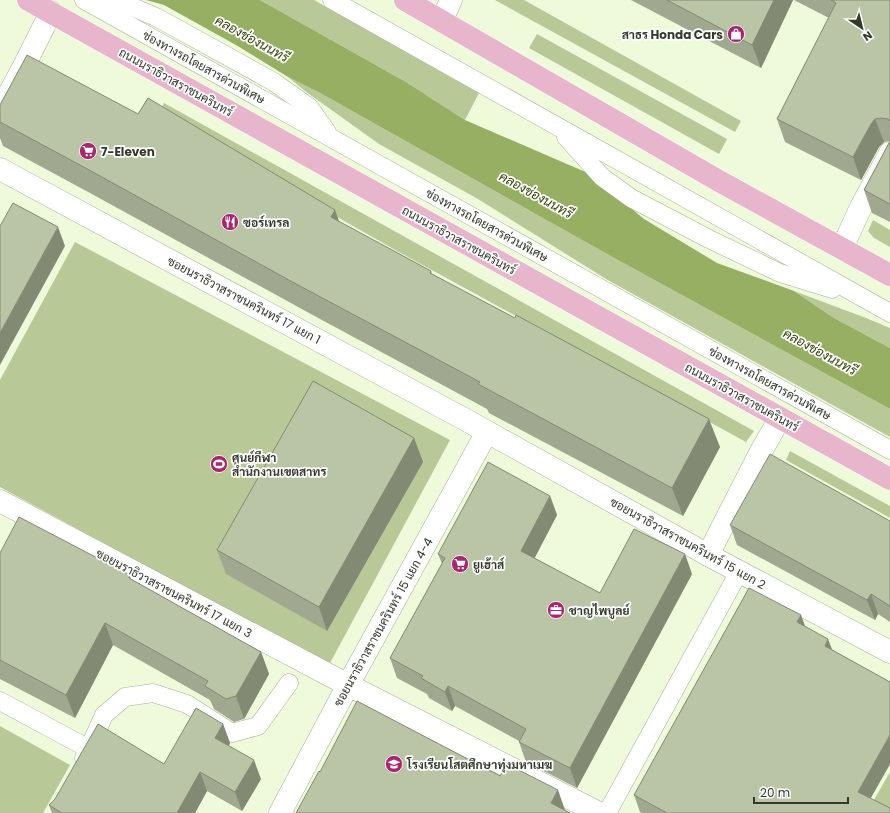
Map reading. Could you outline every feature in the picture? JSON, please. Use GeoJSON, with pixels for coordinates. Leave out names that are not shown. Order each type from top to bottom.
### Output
{"type":"FeatureCollection","features":[{"type":"Feature","properties":{"kind":"main road","name":"ถนนนราธิวาสราชนครินทร์"},"geometry":{"type":"LineString","coordinates":[[28,0],[890,479]]}},
{"type":"Feature","properties":{"kind":"main road"},"geometry":{"type":"LineString","coordinates":[[405,0],[719,181],[890,275]]}},
{"type":"Feature","properties":{"kind":"street"},"geometry":{"type":"LineString","coordinates":[[442,20],[451,0]]}},
{"type":"Feature","properties":{"kind":"street"},"geometry":{"type":"LineString","coordinates":[[0,111],[51,12]]}},
{"type":"Feature","properties":{"kind":"street"},"geometry":{"type":"LineString","coordinates":[[842,248],[861,207],[890,153]]}},
{"type":"Feature","properties":{"kind":"street","name":"ซอยนราธิวาสราชนครินทร์ 17 แยก 1"},"geometry":{"type":"LineString","coordinates":[[0,169],[487,432]]}},
{"type":"Feature","properties":{"kind":"street"},"geometry":{"type":"LineString","coordinates":[[708,555],[759,455],[780,418]]}},
{"type":"Feature","properties":{"kind":"street","name":"ซอยนราธิวาสราชนครินทร์ 15 แยก 2"},"geometry":{"type":"LineString","coordinates":[[487,432],[739,572],[890,652]]}},
{"type":"Feature","properties":{"kind":"street","name":"ซอยนราธิวาสราชนครินทร์ 15 แยก 4-4"},"geometry":{"type":"LineString","coordinates":[[280,813],[348,685],[487,432]]}},
{"type":"Feature","properties":{"kind":"street","name":"ซอยนราธิวาสราชนครินทร์ 17 แยก 3"},"geometry":{"type":"LineString","coordinates":[[0,501],[348,685],[599,813]]}},
{"type":"Feature","properties":{"kind":"lane","name":"ช่องทางรถโดยสารด่วนพิเศษ"},"geometry":{"type":"LineString","coordinates":[[84,0],[890,450]]}},
{"type":"Feature","properties":{"kind":"lane"},"geometry":{"type":"LineString","coordinates":[[332,0],[890,313]]}},
{"type":"Feature","properties":{"kind":"lane"},"geometry":{"type":"LineString","coordinates":[[556,126],[602,176],[631,198],[709,239],[780,273],[864,299]]}},
{"type":"Feature","properties":{"kind":"lane"},"geometry":{"type":"LineString","coordinates":[[607,813],[739,572]]}},
{"type":"Feature","properties":{"kind":"lane"},"geometry":{"type":"LineString","coordinates":[[75,774],[89,749],[104,715],[125,697],[153,693],[187,704],[232,733],[258,726],[289,683]]}},
{"type":"Feature","properties":{"kind":"lane"},"geometry":{"type":"LineString","coordinates":[[0,701],[89,749]]}},
{"type":"Feature","properties":{"kind":"shaded area"},"geometry":{"type":"Polygon","coordinates":[[[260,0],[314,0],[479,93],[465,120],[406,82],[260,0]]]}},
{"type":"Feature","properties":{"kind":"shaded area"},"geometry":{"type":"Polygon","coordinates":[[[495,0],[524,0],[741,121],[735,132],[495,0]]]}},
{"type":"Feature","properties":{"kind":"shaded area"},"geometry":{"type":"Polygon","coordinates":[[[537,34],[727,139],[719,154],[529,48],[537,34]]]}},
{"type":"Feature","properties":{"kind":"shaded area"},"geometry":{"type":"Polygon","coordinates":[[[288,77],[320,93],[616,259],[890,409],[890,437],[606,279],[478,199],[379,144],[288,77]]]}},
{"type":"Feature","properties":{"kind":"shaded area"},"geometry":{"type":"Polygon","coordinates":[[[164,103],[754,431],[746,442],[397,251],[158,115],[164,103]]]}},
{"type":"Feature","properties":{"kind":"shaded area"},"geometry":{"type":"Polygon","coordinates":[[[873,220],[890,230],[890,247],[874,238],[868,231],[873,220]]]}},
{"type":"Feature","properties":{"kind":"shaded area","name":"ศูนย์กีฬา สำนักงานเขตสาทร"},"geometry":{"type":"Polygon","coordinates":[[[75,242],[450,440],[329,665],[0,487],[0,380],[75,242]]]}},
{"type":"Feature","properties":{"kind":"shaded area"},"geometry":{"type":"Polygon","coordinates":[[[794,291],[890,328],[890,348],[834,318],[794,291]]]}},
{"type":"Feature","properties":{"kind":"shaded area"},"geometry":{"type":"Polygon","coordinates":[[[790,451],[890,506],[890,518],[786,460],[790,451]]]}},
{"type":"Feature","properties":{"kind":"shaded area"},"geometry":{"type":"Polygon","coordinates":[[[0,726],[70,765],[43,813],[0,813],[0,726]]]}},
{"type":"Feature","properties":{"kind":"shaded area"},"geometry":{"type":"Polygon","coordinates":[[[890,772],[890,813],[871,805],[890,772]]]}},
{"type":"Feature","properties":{"kind":"water","name":"คลองช่องนนทรี"},"geometry":{"type":"Polygon","coordinates":[[[146,0],[260,0],[406,82],[465,120],[590,174],[644,219],[717,263],[794,291],[834,318],[890,348],[890,409],[616,259],[320,93],[288,77],[236,45],[164,5],[146,0]]]}},
{"type":"Feature","properties":{"kind":"building"},"geometry":{"type":"Polygon","coordinates":[[[667,0],[774,0],[752,45],[667,0]]]}},
{"type":"Feature","properties":{"kind":"building"},"geometry":{"type":"Polygon","coordinates":[[[831,0],[890,0],[890,121],[888,119],[881,118],[875,119],[853,157],[777,119],[836,3],[831,0]]]}},
{"type":"Feature","properties":{"kind":"building"},"geometry":{"type":"Polygon","coordinates":[[[27,55],[138,114],[148,98],[335,210],[331,217],[431,271],[430,273],[515,318],[516,315],[709,419],[672,488],[478,384],[480,382],[298,285],[0,122],[0,105],[27,55]]]}},
{"type":"Feature","properties":{"kind":"building"},"geometry":{"type":"Polygon","coordinates":[[[890,141],[890,204],[864,190],[890,141]]]}},
{"type":"Feature","properties":{"kind":"building"},"geometry":{"type":"Polygon","coordinates":[[[13,203],[58,227],[0,333],[0,226],[13,203]]]}},
{"type":"Feature","properties":{"kind":"building"},"geometry":{"type":"Polygon","coordinates":[[[313,381],[414,438],[319,607],[217,550],[313,381]]]}},
{"type":"Feature","properties":{"kind":"building"},"geometry":{"type":"Polygon","coordinates":[[[770,454],[890,521],[890,606],[871,594],[867,600],[730,525],[770,454]]]}},
{"type":"Feature","properties":{"kind":"building"},"geometry":{"type":"Polygon","coordinates":[[[488,462],[550,496],[521,551],[600,593],[634,529],[685,554],[570,768],[519,742],[526,729],[448,686],[445,692],[421,678],[423,676],[390,658],[445,558],[438,554],[488,462]]]}},
{"type":"Feature","properties":{"kind":"building"},"geometry":{"type":"Polygon","coordinates":[[[19,517],[130,575],[129,578],[261,652],[236,696],[226,699],[205,686],[208,681],[105,623],[66,695],[0,660],[0,553],[19,517]]]}},
{"type":"Feature","properties":{"kind":"building"},"geometry":{"type":"Polygon","coordinates":[[[749,588],[801,615],[797,622],[828,639],[825,646],[890,682],[890,735],[858,792],[890,808],[890,813],[667,813],[634,795],[749,588]]]}},
{"type":"Feature","properties":{"kind":"building","name":"โรงเรียนโสตศึกษาทุ่งมหาเมฆ"},"geometry":{"type":"Polygon","coordinates":[[[357,701],[500,776],[507,764],[558,790],[551,803],[570,813],[296,813],[319,771],[320,772],[357,701]]]}},
{"type":"Feature","properties":{"kind":"building"},"geometry":{"type":"Polygon","coordinates":[[[196,708],[223,724],[215,738],[254,760],[235,792],[200,772],[177,813],[62,813],[49,805],[55,799],[98,724],[164,764],[196,708]]]}},
{"type":"Feature","properties":{"kind":"place","name":"สาธร Honda Cars"},"geometry":{"type":"Point","coordinates":[736,34]}},
{"type":"Feature","properties":{"kind":"place","name":"7-Eleven"},"geometry":{"type":"Point","coordinates":[88,151]}},
{"type":"Feature","properties":{"kind":"place","name":"ซอร์เทรล"},"geometry":{"type":"Point","coordinates":[230,222]}},
{"type":"Feature","properties":{"kind":"place","name":"ศูนย์กีฬา สำนักงานเขตสาทร"},"geometry":{"type":"Point","coordinates":[219,464]}},
{"type":"Feature","properties":{"kind":"place","name":"ยูเฮ้าส์"},"geometry":{"type":"Point","coordinates":[460,564]}},
{"type":"Feature","properties":{"kind":"place","name":"ชาญไพบูลย์"},"geometry":{"type":"Point","coordinates":[556,610]}},
{"type":"Feature","properties":{"kind":"place","name":"โรงเรียนโสตศึกษาทุ่งมหาเมฆ"},"geometry":{"type":"Point","coordinates":[394,764]}}]}
